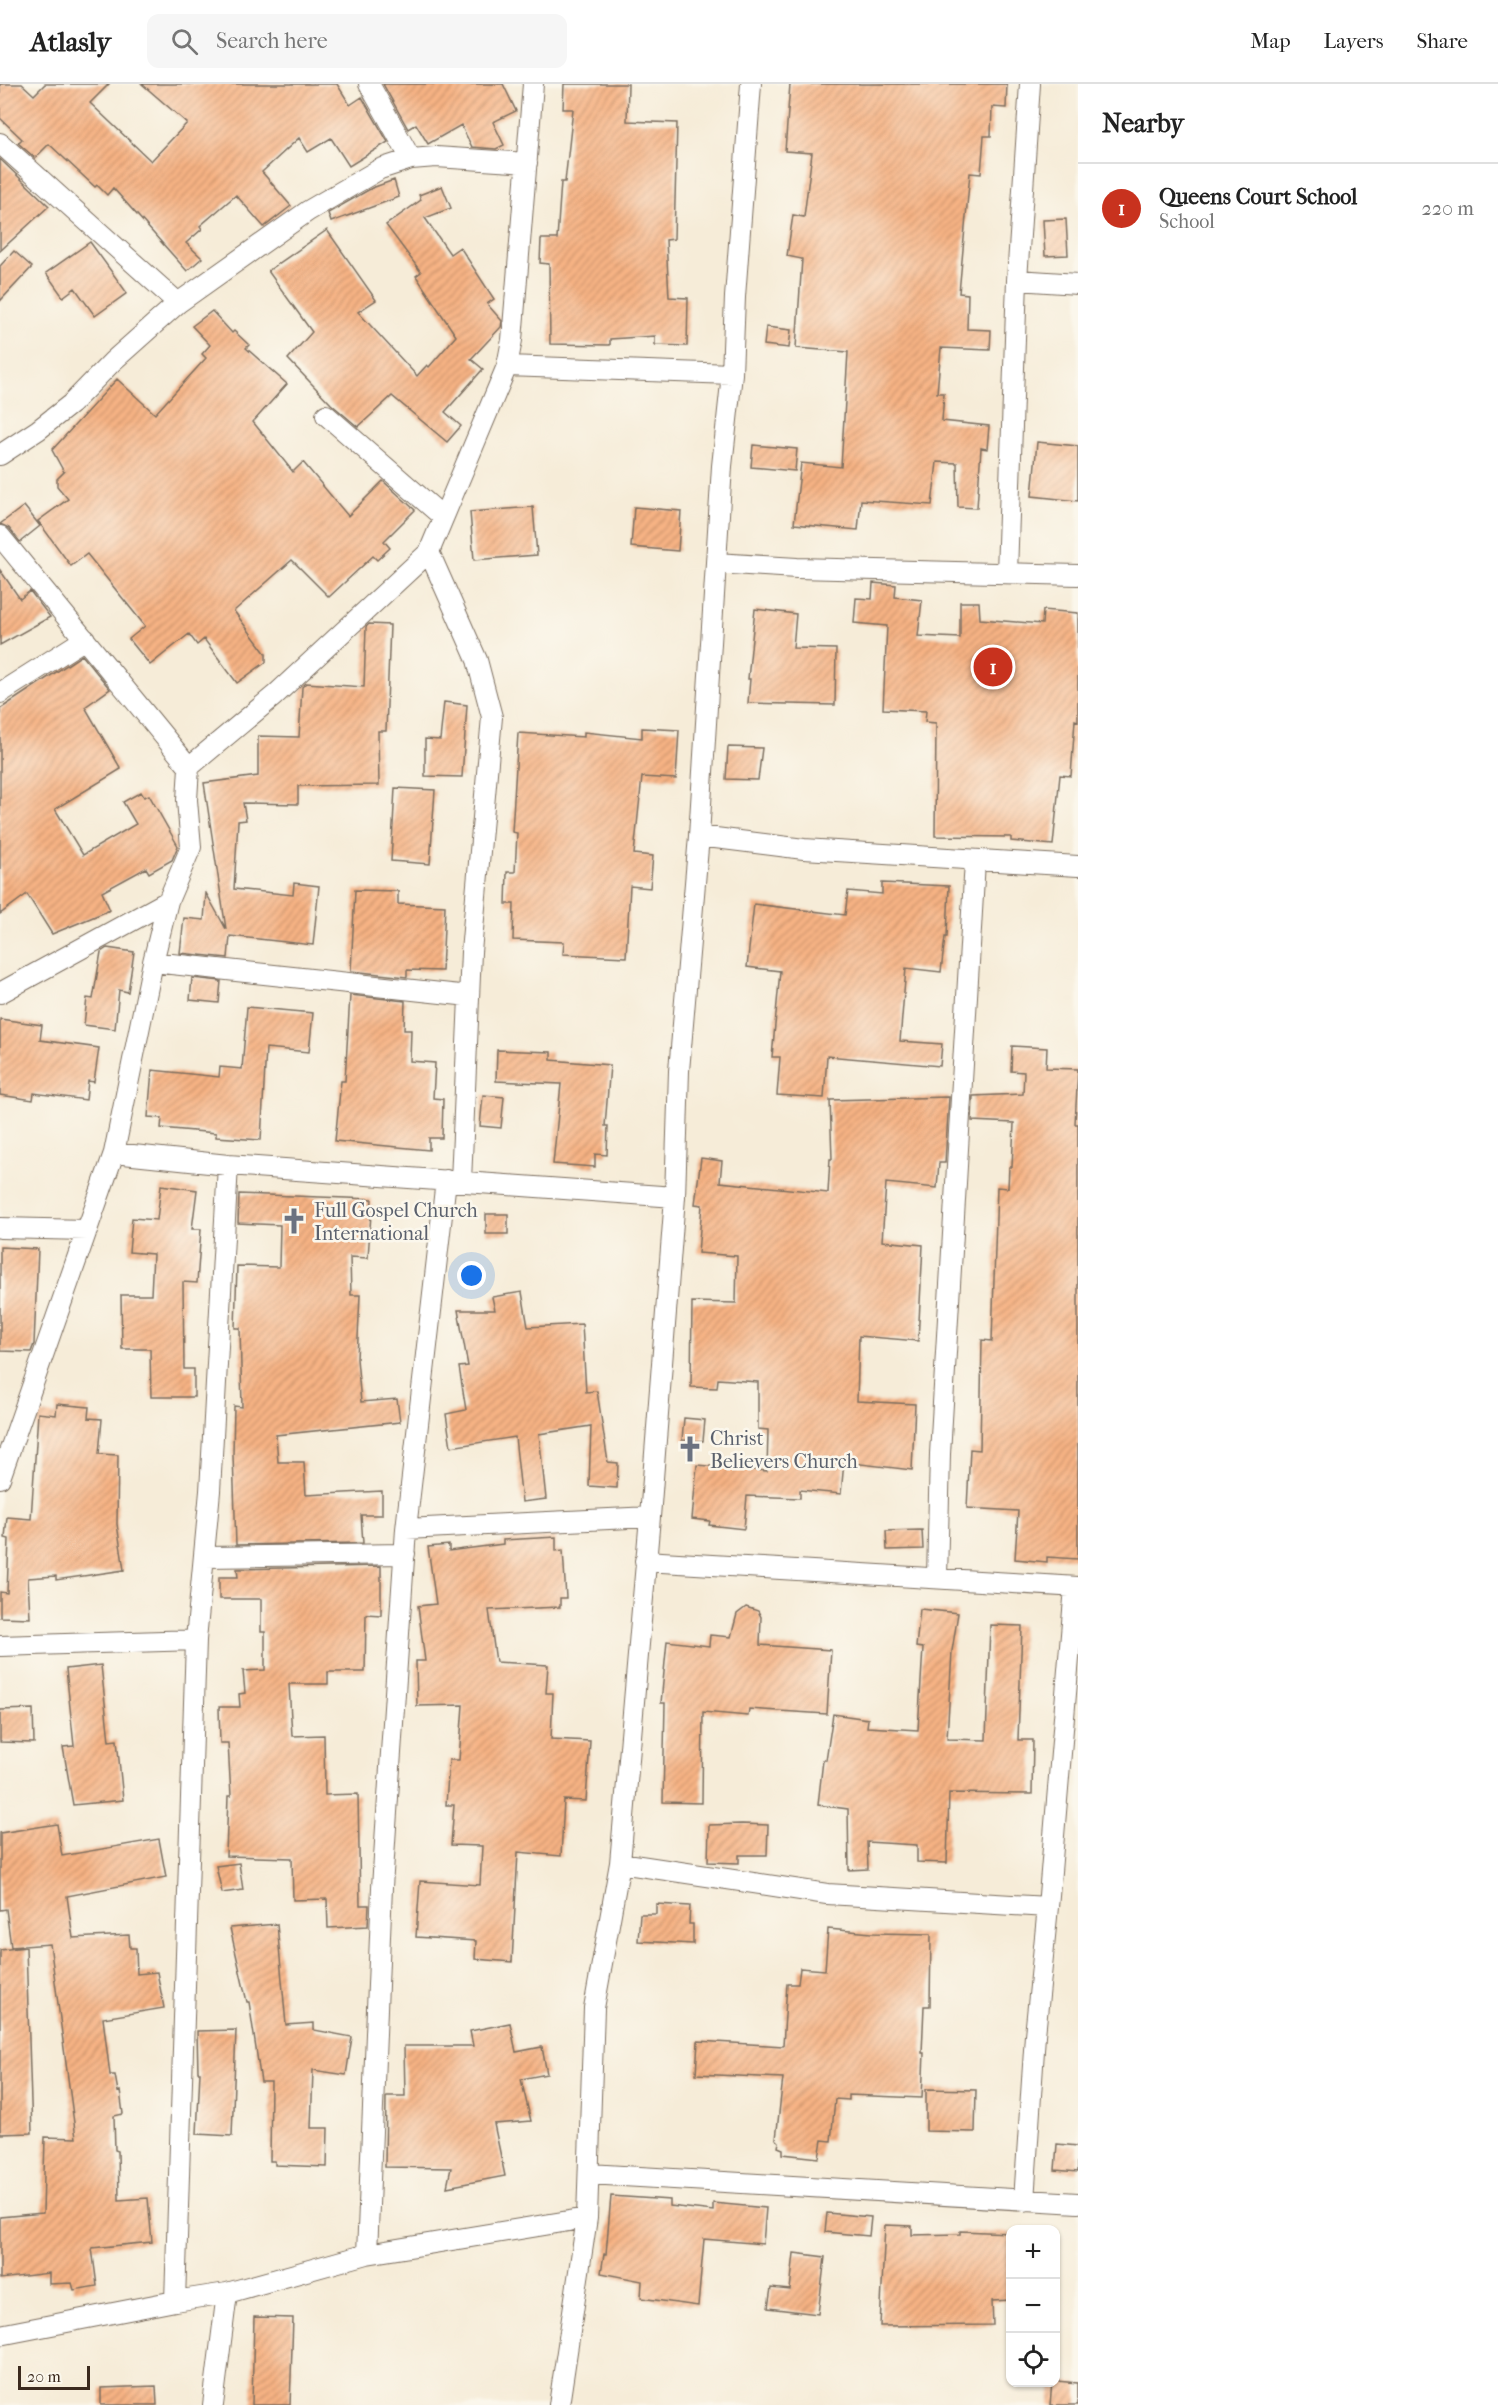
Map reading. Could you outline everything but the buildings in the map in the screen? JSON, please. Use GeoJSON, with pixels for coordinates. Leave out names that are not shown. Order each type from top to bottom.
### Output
{"type":"FeatureCollection","features":[{"type":"Feature","properties":{"kind":"street"},"geometry":{"type":"LineString","coordinates":[[369,84],[411,159]]}},
{"type":"Feature","properties":{"kind":"street"},"geometry":{"type":"LineString","coordinates":[[189,766],[274,696],[429,552],[501,386],[507,366],[512,340],[533,84]]}},
{"type":"Feature","properties":{"kind":"street"},"geometry":{"type":"LineString","coordinates":[[559,2405],[587,2218],[594,2008],[620,1863],[650,1517],[675,1197],[679,1071],[699,837],[722,466],[732,374],[735,297],[751,84]]}},
{"type":"Feature","properties":{"kind":"street"},"geometry":{"type":"LineString","coordinates":[[1007,573],[1017,280],[1030,84]]}},
{"type":"Feature","properties":{"kind":"street"},"geometry":{"type":"LineString","coordinates":[[0,143],[178,303]]}},
{"type":"Feature","properties":{"kind":"street"},"geometry":{"type":"LineString","coordinates":[[0,455],[38,430],[71,404],[113,361],[178,303],[248,256],[308,211],[380,169],[411,159],[436,157],[527,163]]}},
{"type":"Feature","properties":{"kind":"street"},"geometry":{"type":"LineString","coordinates":[[1017,280],[1078,284]]}},
{"type":"Feature","properties":{"kind":"street"},"geometry":{"type":"LineString","coordinates":[[507,366],[732,374]]}},
{"type":"Feature","properties":{"kind":"street"},"geometry":{"type":"LineString","coordinates":[[326,415],[442,518]]}},
{"type":"Feature","properties":{"kind":"street"},"geometry":{"type":"LineString","coordinates":[[0,536],[189,766],[187,800],[191,848],[168,901],[153,962],[114,1153],[0,1477]]}},
{"type":"Feature","properties":{"kind":"street"},"geometry":{"type":"LineString","coordinates":[[367,2254],[382,1887],[406,1529],[454,1180],[492,717],[477,660],[429,552]]}},
{"type":"Feature","properties":{"kind":"street"},"geometry":{"type":"LineString","coordinates":[[716,563],[807,568],[1078,575]]}},
{"type":"Feature","properties":{"kind":"street"},"geometry":{"type":"LineString","coordinates":[[0,693],[85,639]]}},
{"type":"Feature","properties":{"kind":"street"},"geometry":{"type":"LineString","coordinates":[[699,837],[804,849],[1078,867]]}},
{"type":"Feature","properties":{"kind":"street"},"geometry":{"type":"LineString","coordinates":[[937,1578],[940,1454],[975,861]]}},
{"type":"Feature","properties":{"kind":"street"},"geometry":{"type":"LineString","coordinates":[[0,993],[168,901]]}},
{"type":"Feature","properties":{"kind":"street"},"geometry":{"type":"LineString","coordinates":[[153,962],[469,996]]}},
{"type":"Feature","properties":{"kind":"street"},"geometry":{"type":"LineString","coordinates":[[114,1153],[228,1165],[675,1197]]}},
{"type":"Feature","properties":{"kind":"street"},"geometry":{"type":"LineString","coordinates":[[175,2301],[196,1640],[210,1491],[228,1165]]}},
{"type":"Feature","properties":{"kind":"street"},"geometry":{"type":"LineString","coordinates":[[0,1228],[87,1230]]}},
{"type":"Feature","properties":{"kind":"street"},"geometry":{"type":"LineString","coordinates":[[406,1529],[650,1517]]}},
{"type":"Feature","properties":{"kind":"street"},"geometry":{"type":"LineString","coordinates":[[205,1557],[405,1554]]}},
{"type":"Feature","properties":{"kind":"street"},"geometry":{"type":"LineString","coordinates":[[645,1561],[1076,1587],[1035,2035],[1024,2201]]}},
{"type":"Feature","properties":{"kind":"street"},"geometry":{"type":"LineString","coordinates":[[0,1646],[196,1640]]}},
{"type":"Feature","properties":{"kind":"street"},"geometry":{"type":"LineString","coordinates":[[620,1863],[828,1894],[1048,1907]]}},
{"type":"Feature","properties":{"kind":"street"},"geometry":{"type":"LineString","coordinates":[[589,2174],[1078,2203]]}},
{"type":"Feature","properties":{"kind":"street"},"geometry":{"type":"LineString","coordinates":[[0,2335],[227,2293],[367,2254],[587,2218]]}},
{"type":"Feature","properties":{"kind":"street"},"geometry":{"type":"LineString","coordinates":[[213,2405],[227,2293]]}},
{"type":"Feature","properties":{"kind":"place","name":"Queens Court School"},"geometry":{"type":"Point","coordinates":[993,667]}},
{"type":"Feature","properties":{"kind":"place","name":"Full Gospel Church International"},"geometry":{"type":"Point","coordinates":[294,1221]}},
{"type":"Feature","properties":{"kind":"place","name":"Christ Believers Church"},"geometry":{"type":"Point","coordinates":[690,1449]}}]}
